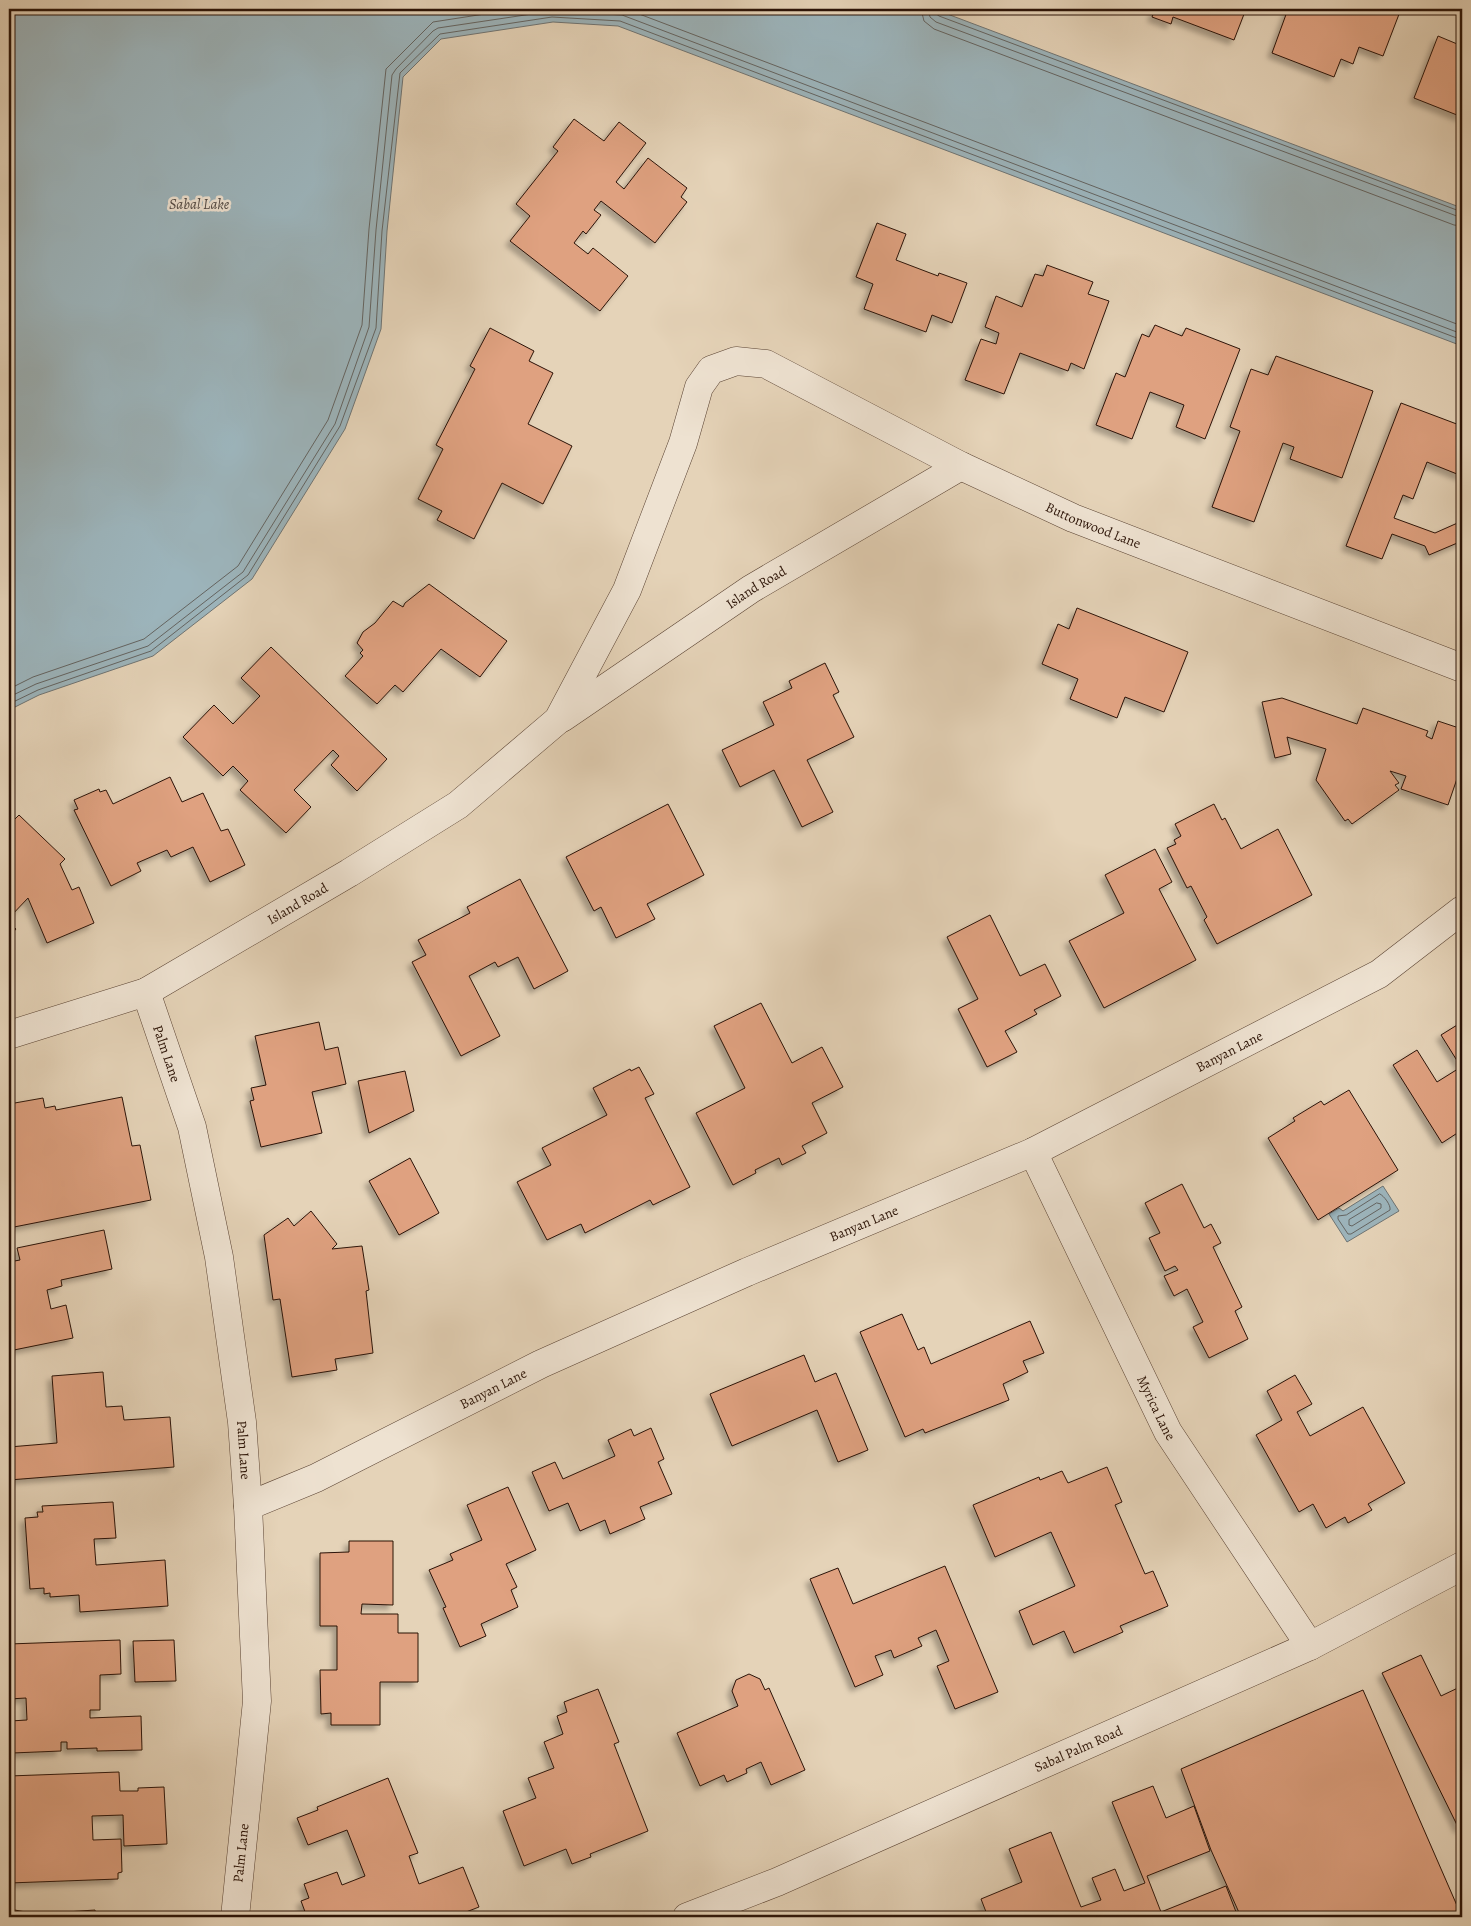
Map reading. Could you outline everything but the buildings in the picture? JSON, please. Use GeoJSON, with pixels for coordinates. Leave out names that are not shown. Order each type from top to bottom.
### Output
{"type":"FeatureCollection","features":[{"type":"Feature","properties":{"kind":"street","name":"Buttonwood Lane"},"geometry":{"type":"LineString","coordinates":[[736,361],[766,364],[961,466],[1073,518],[1462,668]]}},
{"type":"Feature","properties":{"kind":"street","name":"Island Road"},"geometry":{"type":"LineString","coordinates":[[558,720],[627,590],[683,442],[699,387],[712,370],[736,361]]}},
{"type":"Feature","properties":{"kind":"street","name":"Island Road"},"geometry":{"type":"LineString","coordinates":[[9,1035],[146,992],[349,873],[458,805],[558,720],[751,589],[961,466]]}},
{"type":"Feature","properties":{"kind":"street","name":"Banyan Lane"},"geometry":{"type":"LineString","coordinates":[[248,1506],[316,1478],[541,1364],[747,1272],[1033,1152],[1379,974],[1462,910]]}},
{"type":"Feature","properties":{"kind":"street","name":"Palm Lane"},"geometry":{"type":"LineString","coordinates":[[146,992],[192,1127],[219,1257],[242,1422],[257,1701],[235,1917]]}},
{"type":"Feature","properties":{"kind":"street","name":"Myrica Lane"},"geometry":{"type":"LineString","coordinates":[[1033,1152],[1168,1432],[1310,1646]]}},
{"type":"Feature","properties":{"kind":"street","name":"Sabal Palm Road"},"geometry":{"type":"LineString","coordinates":[[687,1917],[777,1882],[1310,1646],[1462,1566]]}},
{"type":"Feature","properties":{"kind":"water","name":"Sabal Lake"},"geometry":{"type":"Polygon","coordinates":[[[9,9],[934,9],[1462,208],[1462,346],[618,26],[553,22],[441,39],[403,77],[387,231],[381,329],[345,429],[252,579],[153,656],[39,695],[9,710],[9,9]]]}},
{"type":"Feature","properties":{"kind":"water"},"geometry":{"type":"Polygon","coordinates":[[[1383,1186],[1399,1211],[1347,1242],[1329,1214],[1339,1208],[1343,1211],[1383,1186]]]}}]}
